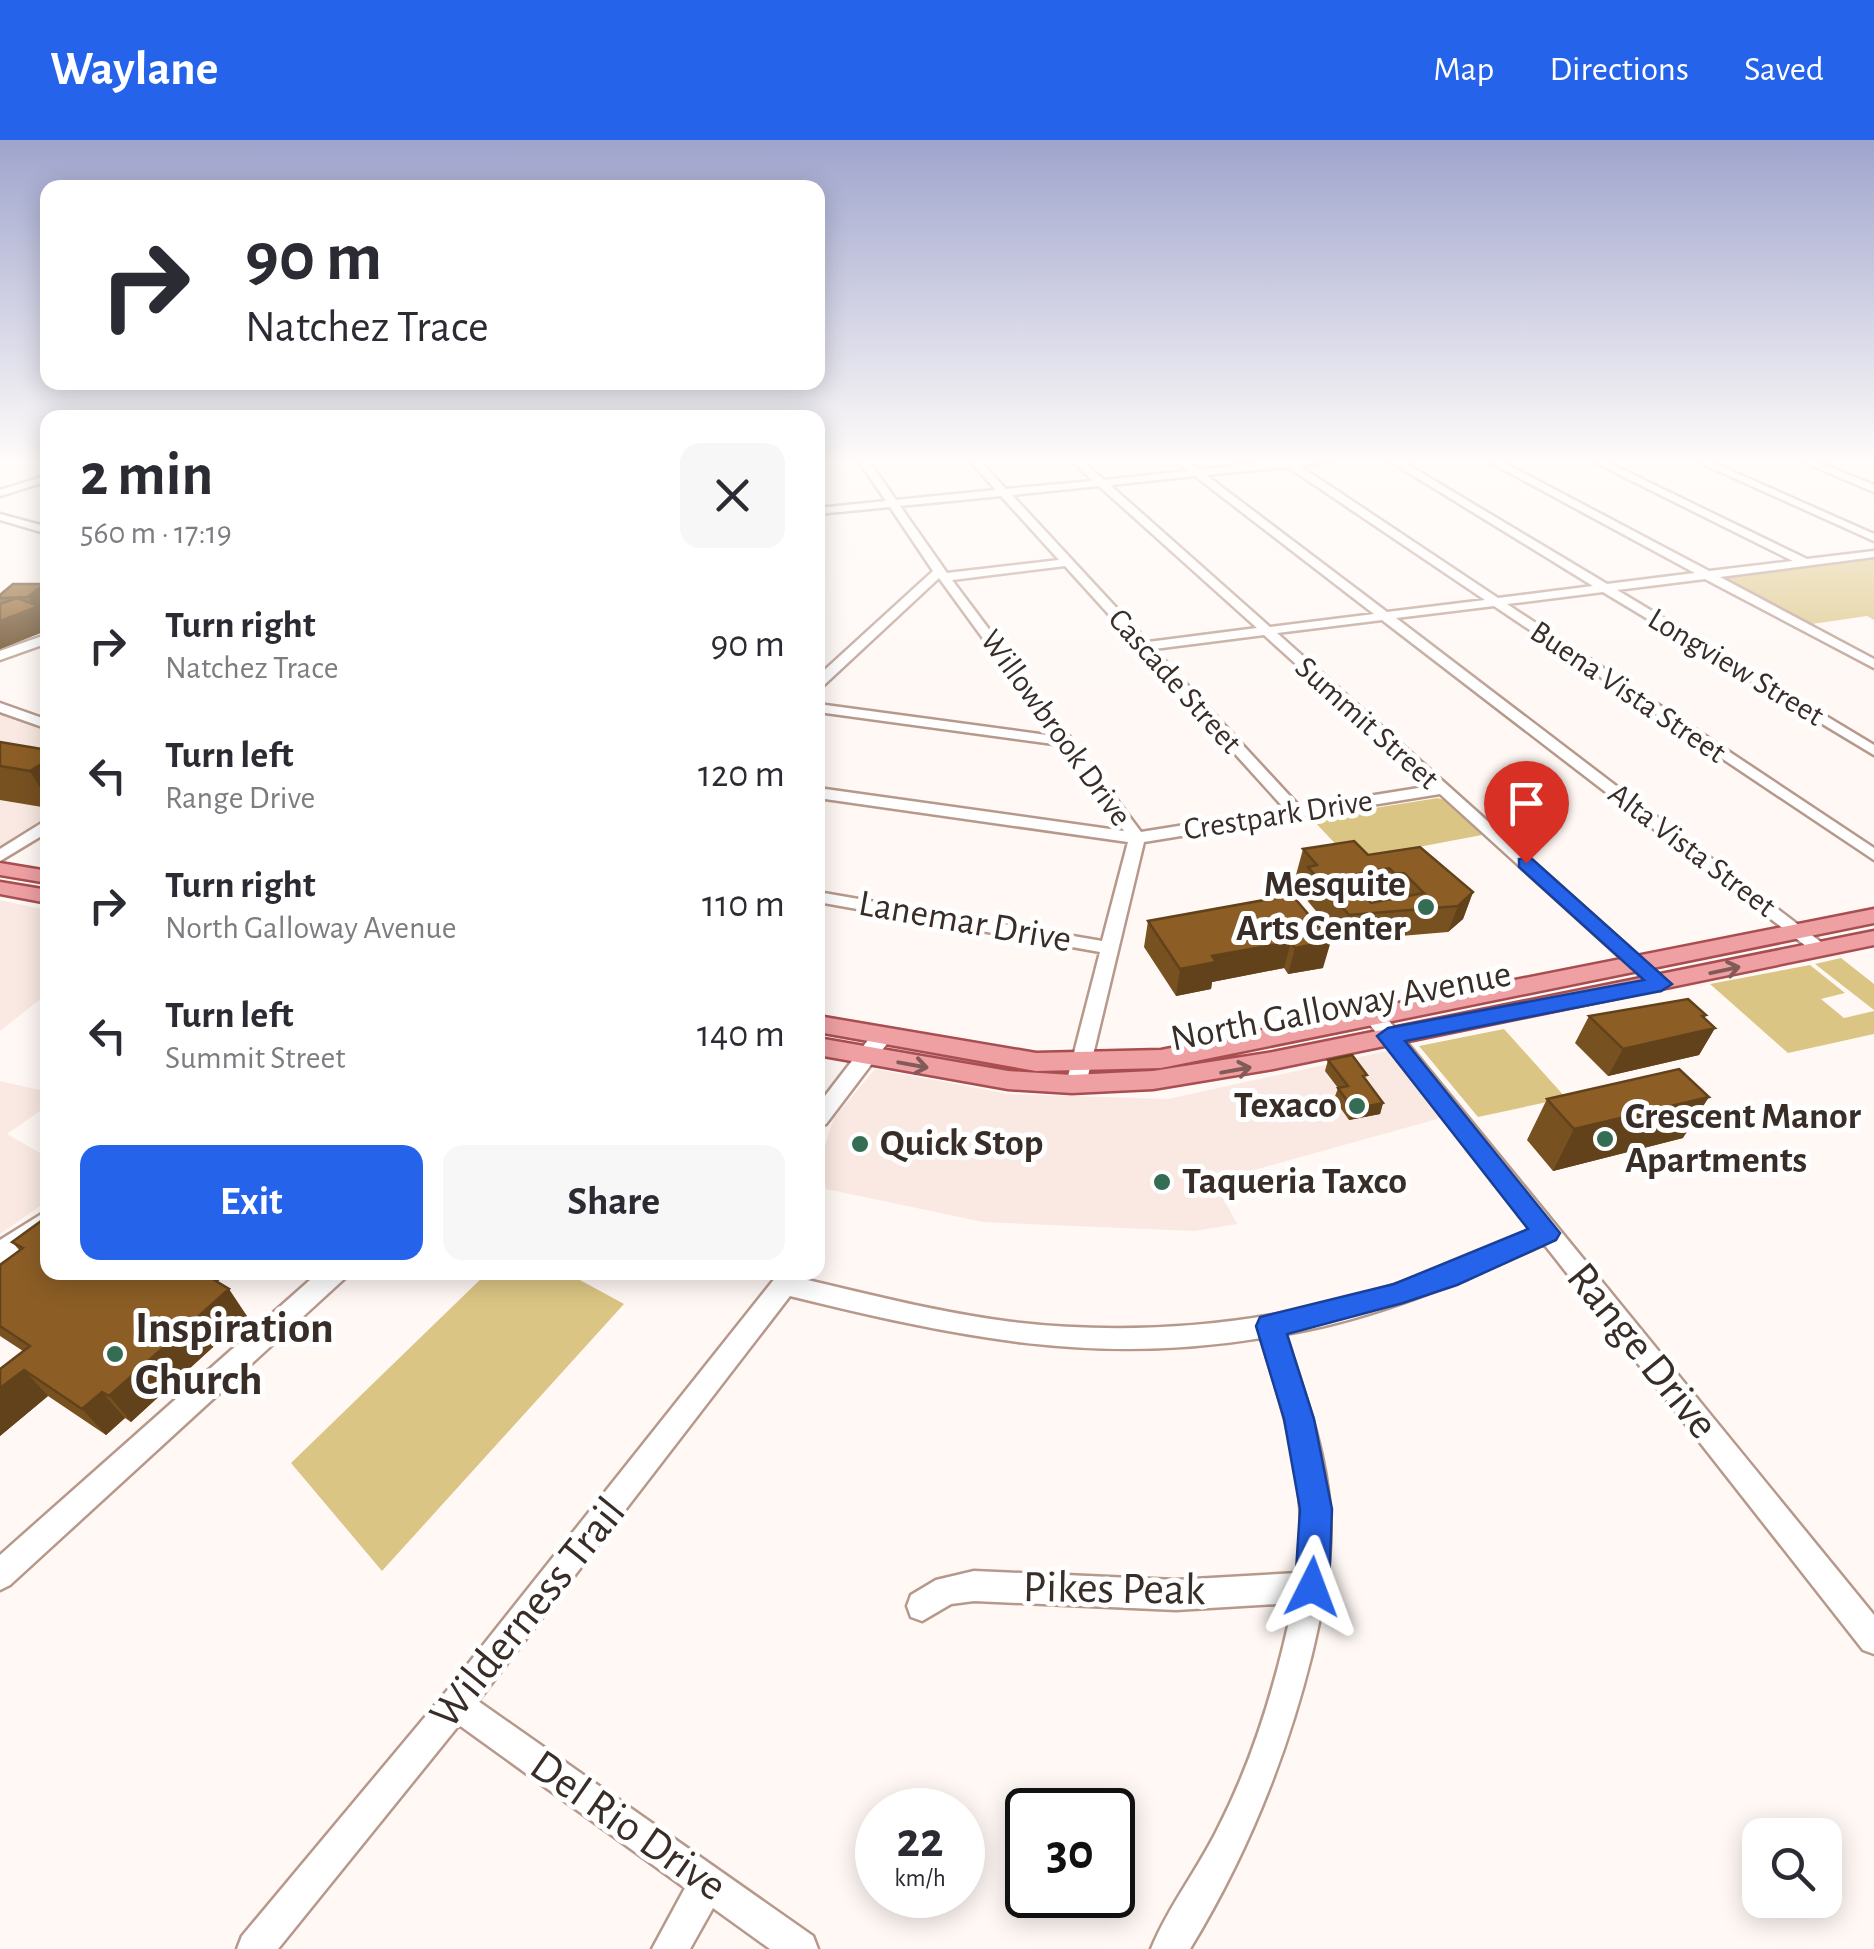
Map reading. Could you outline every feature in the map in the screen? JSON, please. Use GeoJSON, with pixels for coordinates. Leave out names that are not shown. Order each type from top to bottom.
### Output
{"type":"FeatureCollection","features":[{"type":"Feature","properties":{"kind":"main road"},"geometry":{"type":"LineString","coordinates":[[0,868],[40,879]]}},
{"type":"Feature","properties":{"kind":"main road"},"geometry":{"type":"LineString","coordinates":[[24,893],[40,885]]}},
{"type":"Feature","properties":{"kind":"main road"},"geometry":{"type":"LineString","coordinates":[[0,888],[40,896]]}},
{"type":"Feature","properties":{"kind":"main road","name":"North Galloway Avenue"},"geometry":{"type":"LineString","coordinates":[[825,1027],[874,1046],[994,1077],[1078,1074],[1154,1081],[1237,1070],[1381,1026],[1638,963],[1874,916]]}},
{"type":"Feature","properties":{"kind":"main road","name":"North Galloway Avenue"},"geometry":{"type":"LineString","coordinates":[[1381,1026],[1661,984],[1874,938]]}},
{"type":"Feature","properties":{"kind":"main road","name":"North Galloway Avenue"},"geometry":{"type":"LineString","coordinates":[[825,1048],[874,1046]]}},
{"type":"Feature","properties":{"kind":"street","name":"Willowbrook Drive"},"geometry":{"type":"LineString","coordinates":[[921,544],[1137,838],[1078,1074]]}},
{"type":"Feature","properties":{"kind":"street","name":"Cascade Street"},"geometry":{"type":"LineString","coordinates":[[1050,544],[1148,646],[1234,747],[1296,812]]}},
{"type":"Feature","properties":{"kind":"street","name":"Summit Street"},"geometry":{"type":"LineString","coordinates":[[1169,544],[1661,984]]}},
{"type":"Feature","properties":{"kind":"street","name":"Alta Vista Street"},"geometry":{"type":"LineString","coordinates":[[1290,544],[1821,949]]}},
{"type":"Feature","properties":{"kind":"street","name":"Buena Vista Street"},"geometry":{"type":"LineString","coordinates":[[1409,544],[1874,855]]}},
{"type":"Feature","properties":{"kind":"street","name":"Longview Street"},"geometry":{"type":"LineString","coordinates":[[1534,544],[1874,751]]}},
{"type":"Feature","properties":{"kind":"street"},"geometry":{"type":"LineString","coordinates":[[1647,544],[1874,664]]}},
{"type":"Feature","properties":{"kind":"street"},"geometry":{"type":"LineString","coordinates":[[1769,544],[1806,562]]}},
{"type":"Feature","properties":{"kind":"street"},"geometry":{"type":"LineString","coordinates":[[1148,646],[1874,554]]}},
{"type":"Feature","properties":{"kind":"street"},"geometry":{"type":"LineString","coordinates":[[825,676],[942,573],[1066,563]]}},
{"type":"Feature","properties":{"kind":"street"},"geometry":{"type":"LineString","coordinates":[[0,656],[40,641]]}},
{"type":"Feature","properties":{"kind":"street"},"geometry":{"type":"LineString","coordinates":[[0,707],[40,722]]}},
{"type":"Feature","properties":{"kind":"street"},"geometry":{"type":"LineString","coordinates":[[825,709],[1069,742]]}},
{"type":"Feature","properties":{"kind":"street","name":"Crestpark Drive"},"geometry":{"type":"LineString","coordinates":[[825,794],[1137,838],[1442,789]]}},
{"type":"Feature","properties":{"kind":"street"},"geometry":{"type":"LineString","coordinates":[[0,856],[40,829]]}},
{"type":"Feature","properties":{"kind":"street","name":"Lanemar Drive"},"geometry":{"type":"LineString","coordinates":[[825,898],[1112,948]]}},
{"type":"Feature","properties":{"kind":"street","name":"Range Drive"},"geometry":{"type":"LineString","coordinates":[[1381,1026],[1874,1639]]}},
{"type":"Feature","properties":{"kind":"street"},"geometry":{"type":"LineString","coordinates":[[825,1111],[874,1046]]}},
{"type":"Feature","properties":{"kind":"street"},"geometry":{"type":"LineString","coordinates":[[0,1253],[40,1225]]}},
{"type":"Feature","properties":{"kind":"street"},"geometry":{"type":"LineString","coordinates":[[794,1280],[945,1322],[1047,1336],[1175,1335],[1270,1326],[1366,1304],[1447,1277],[1546,1233]]}},
{"type":"Feature","properties":{"kind":"street"},"geometry":{"type":"LineString","coordinates":[[0,1575],[327,1280]]}},
{"type":"Feature","properties":{"kind":"street","name":"Wilderness Trail"},"geometry":{"type":"LineString","coordinates":[[256,1949],[456,1704],[789,1280]]}},
{"type":"Feature","properties":{"kind":"street"},"geometry":{"type":"LineString","coordinates":[[1169,1949],[1236,1835],[1267,1758],[1281,1722],[1312,1587],[1316,1509],[1299,1419],[1270,1326]]}},
{"type":"Feature","properties":{"kind":"street","name":"Pikes Peak"},"geometry":{"type":"LineString","coordinates":[[922,1606],[946,1590],[974,1586],[1176,1595],[1312,1587]]}},
{"type":"Feature","properties":{"kind":"street","name":"Del Rio Drive"},"geometry":{"type":"LineString","coordinates":[[456,1704],[800,1949]]}},
{"type":"Feature","properties":{"kind":"street"},"geometry":{"type":"LineString","coordinates":[[670,1949],[708,1883]]}},
{"type":"Feature","properties":{"kind":"shaded area"},"geometry":{"type":"Polygon","coordinates":[[[1874,558],[1874,620],[1867,616],[1812,624],[1725,578],[1874,558]]]}},
{"type":"Feature","properties":{"kind":"shaded area"},"geometry":{"type":"Polygon","coordinates":[[[0,712],[40,727],[40,821],[0,849],[0,712]]]}},
{"type":"Feature","properties":{"kind":"shaded area"},"geometry":{"type":"Polygon","coordinates":[[[1438,798],[1447,801],[1482,835],[1360,858],[1344,853],[1311,818],[1438,798]]]}},
{"type":"Feature","properties":{"kind":"shaded area"},"geometry":{"type":"Polygon","coordinates":[[[0,900],[40,909],[40,999],[0,1031],[0,900]]]}},
{"type":"Feature","properties":{"kind":"shaded area"},"geometry":{"type":"Polygon","coordinates":[[[1841,958],[1874,984],[1874,1010],[1815,964],[1841,958]]]}},
{"type":"Feature","properties":{"kind":"shaded area"},"geometry":{"type":"Polygon","coordinates":[[[1810,965],[1845,993],[1821,999],[1844,1018],[1874,1011],[1874,1034],[1788,1053],[1710,984],[1810,965]]]}},
{"type":"Feature","properties":{"kind":"shaded area"},"geometry":{"type":"Polygon","coordinates":[[[1504,1029],[1566,1098],[1478,1117],[1419,1046],[1504,1029]]]}},
{"type":"Feature","properties":{"kind":"shaded area"},"geometry":{"type":"Polygon","coordinates":[[[1387,1051],[1441,1118],[1214,1181],[1237,1224],[1195,1231],[983,1222],[826,1189],[825,1145],[834,1118],[875,1069],[1009,1094],[1168,1099],[1387,1051]]]}},
{"type":"Feature","properties":{"kind":"shaded area"},"geometry":{"type":"Polygon","coordinates":[[[0,1081],[40,1090],[40,1111],[7,1134],[40,1153],[40,1206],[0,1234],[0,1081]]]}},
{"type":"Feature","properties":{"kind":"shaded area"},"geometry":{"type":"Polygon","coordinates":[[[480,1280],[580,1280],[624,1304],[382,1571],[291,1463],[480,1280]]]}},
{"type":"Feature","properties":{"kind":"building"},"geometry":{"type":"Polygon","coordinates":[[[13,584],[40,584],[28,597],[0,595],[13,584]]]}},
{"type":"Feature","properties":{"kind":"building"},"geometry":{"type":"Polygon","coordinates":[[[17,598],[39,606],[0,621],[0,604],[17,598]]]}},
{"type":"Feature","properties":{"kind":"building"},"geometry":{"type":"Polygon","coordinates":[[[0,742],[40,749],[40,765],[30,771],[0,766],[0,742]]]}},
{"type":"Feature","properties":{"kind":"building"},"geometry":{"type":"Polygon","coordinates":[[[1354,841],[1368,855],[1420,847],[1473,892],[1458,906],[1349,915],[1308,867],[1317,865],[1303,849],[1354,841]],[[1389,868],[1347,876],[1371,903],[1424,893],[1404,873],[1395,874],[1389,868]]]}},
{"type":"Feature","properties":{"kind":"building"},"geometry":{"type":"Polygon","coordinates":[[[1292,895],[1331,941],[1295,948],[1291,942],[1212,956],[1216,962],[1180,969],[1148,921],[1292,895]]]}},
{"type":"Feature","properties":{"kind":"building"},"geometry":{"type":"Polygon","coordinates":[[[1688,999],[1715,1028],[1623,1049],[1589,1016],[1688,999]]]}},
{"type":"Feature","properties":{"kind":"building"},"geometry":{"type":"Polygon","coordinates":[[[1352,1055],[1383,1103],[1353,1109],[1338,1088],[1348,1086],[1328,1060],[1352,1055]]]}},
{"type":"Feature","properties":{"kind":"building"},"geometry":{"type":"Polygon","coordinates":[[[1679,1069],[1709,1097],[1574,1129],[1547,1099],[1679,1069]]]}},
{"type":"Feature","properties":{"kind":"building","name":"Inspiration Church"},"geometry":{"type":"Polygon","coordinates":[[[40,1222],[40,1280],[214,1280],[229,1289],[109,1396],[102,1392],[82,1409],[24,1370],[0,1388],[0,1369],[30,1346],[0,1326],[0,1265],[23,1248],[12,1242],[40,1222]]]}},
{"type":"Feature","properties":{"kind":"place","name":"Mesquite Arts Center"},"geometry":{"type":"Point","coordinates":[1426,907]}},
{"type":"Feature","properties":{"kind":"place","name":"Texaco"},"geometry":{"type":"Point","coordinates":[1357,1106]}},
{"type":"Feature","properties":{"kind":"place","name":"Crescent Manor Apartments"},"geometry":{"type":"Point","coordinates":[1605,1139]}},
{"type":"Feature","properties":{"kind":"place","name":"Quick Stop"},"geometry":{"type":"Point","coordinates":[860,1144]}},
{"type":"Feature","properties":{"kind":"place","name":"Taqueria Taxco"},"geometry":{"type":"Point","coordinates":[1162,1182]}},
{"type":"Feature","properties":{"kind":"place","name":"Inspiration Church"},"geometry":{"type":"Point","coordinates":[115,1354]}},
{"type":"Feature","properties":{"kind":"route"},"geometry":{"type":"LineString","coordinates":[[1312,1587],[1316,1509],[1299,1419],[1270,1326],[1394,1295],[1447,1277],[1546,1233],[1388,1036],[1661,984],[1526,863]]}}]}
